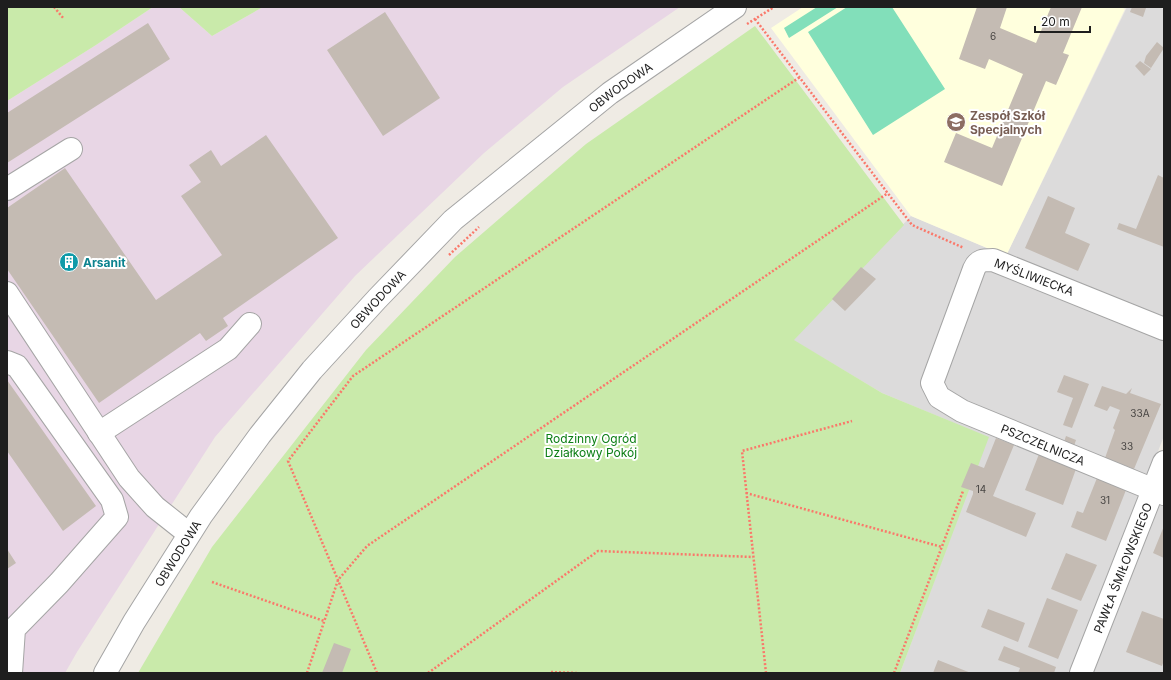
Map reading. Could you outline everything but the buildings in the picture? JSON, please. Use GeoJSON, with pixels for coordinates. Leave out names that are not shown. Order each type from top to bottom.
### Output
{"type":"FeatureCollection","features":[{"type":"Feature","properties":{"kind":"street","name":"OBWODOWA"},"geometry":{"type":"LineString","coordinates":[[105,673],[134,622],[189,534],[260,436],[312,370],[377,299],[453,220],[610,93],[735,7]]}},
{"type":"Feature","properties":{"kind":"street"},"geometry":{"type":"LineString","coordinates":[[7,189],[71,149]]}},
{"type":"Feature","properties":{"kind":"street","name":"MYŚLIWIECKA"},"geometry":{"type":"LineString","coordinates":[[932,383],[974,270],[977,263],[983,260],[993,260],[1164,329]]}},
{"type":"Feature","properties":{"kind":"street"},"geometry":{"type":"LineString","coordinates":[[7,293],[129,478],[155,507],[189,534]]}},
{"type":"Feature","properties":{"kind":"street"},"geometry":{"type":"LineString","coordinates":[[99,433],[228,349],[250,324]]}},
{"type":"Feature","properties":{"kind":"street"},"geometry":{"type":"LineString","coordinates":[[7,362],[17,366],[112,500],[117,517],[59,583],[11,627],[11,673]]}},
{"type":"Feature","properties":{"kind":"street","name":"PSZCZELNICZA"},"geometry":{"type":"LineString","coordinates":[[932,383],[939,397],[962,411],[1158,492]]}},
{"type":"Feature","properties":{"kind":"street","name":"PAWŁA ŚMIŁOWSKIEGO"},"geometry":{"type":"LineString","coordinates":[[1080,673],[1158,492],[1164,462]]}},
{"type":"Feature","properties":{"kind":"path"},"geometry":{"type":"LineString","coordinates":[[54,7],[64,19]]}},
{"type":"Feature","properties":{"kind":"path"},"geometry":{"type":"LineString","coordinates":[[742,28],[774,7]]}},
{"type":"Feature","properties":{"kind":"path"},"geometry":{"type":"LineString","coordinates":[[755,19],[912,224],[980,255],[983,260]]}},
{"type":"Feature","properties":{"kind":"path"},"geometry":{"type":"LineString","coordinates":[[377,673],[288,461],[353,376],[800,77]]}},
{"type":"Feature","properties":{"kind":"path"},"geometry":{"type":"LineString","coordinates":[[306,673],[338,580],[367,546],[888,193]]}},
{"type":"Feature","properties":{"kind":"path"},"geometry":{"type":"LineString","coordinates":[[446,259],[480,226]]}},
{"type":"Feature","properties":{"kind":"path"},"geometry":{"type":"LineString","coordinates":[[766,673],[742,450],[852,421]]}},
{"type":"Feature","properties":{"kind":"path"},"geometry":{"type":"LineString","coordinates":[[894,673],[963,491]]}},
{"type":"Feature","properties":{"kind":"path"},"geometry":{"type":"LineString","coordinates":[[746,493],[942,547]]}},
{"type":"Feature","properties":{"kind":"path"},"geometry":{"type":"LineString","coordinates":[[428,673],[598,551],[753,557]]}},
{"type":"Feature","properties":{"kind":"path"},"geometry":{"type":"LineString","coordinates":[[212,582],[324,621]]}},
{"type":"Feature","properties":{"kind":"path"},"geometry":{"type":"LineString","coordinates":[[551,672],[578,673]]}},
{"type":"Feature","properties":{"kind":"shaded area"},"geometry":{"type":"Polygon","coordinates":[[[153,7],[179,7],[212,36],[263,7],[680,7],[563,87],[484,153],[355,276],[215,437],[65,673],[7,673],[7,101],[153,7]]]}},
{"type":"Feature","properties":{"kind":"shaded area","name":"Zespół Szkół Specjalnych"},"geometry":{"type":"Polygon","coordinates":[[[803,7],[1121,7],[1125,9],[1006,256],[911,216],[771,28],[803,7]]]}},
{"type":"Feature","properties":{"kind":"shaded area"},"geometry":{"type":"Polygon","coordinates":[[[1127,7],[1158,7],[1164,9],[1164,436],[1071,673],[900,673],[988,437],[882,393],[793,340],[911,216],[1006,256],[1127,7]]]}},
{"type":"Feature","properties":{"kind":"shaded area"},"geometry":{"type":"Polygon","coordinates":[[[1164,501],[1164,673],[1087,673],[1154,505],[1164,501]]]}},
{"type":"Feature","properties":{"kind":"green space"},"geometry":{"type":"Polygon","coordinates":[[[7,7],[153,7],[7,101],[7,7]]]}},
{"type":"Feature","properties":{"kind":"green space"},"geometry":{"type":"Polygon","coordinates":[[[179,7],[263,7],[212,36],[179,7]]]}},
{"type":"Feature","properties":{"kind":"green space"},"geometry":{"type":"Polygon","coordinates":[[[817,7],[838,7],[789,38],[784,28],[817,7]]]}},
{"type":"Feature","properties":{"kind":"green space"},"geometry":{"type":"Polygon","coordinates":[[[847,7],[892,7],[945,89],[873,135],[808,32],[847,7]]]}},
{"type":"Feature","properties":{"kind":"green space","name":"Rodzinny Ogród Działkowy Pokój"},"geometry":{"type":"Polygon","coordinates":[[[755,26],[904,225],[794,340],[882,393],[989,437],[900,673],[138,673],[212,547],[366,350],[455,257],[586,144],[755,26]]]}},
{"type":"Feature","properties":{"kind":"place","name":"Zespół Szkół Specjalnych"},"geometry":{"type":"Point","coordinates":[956,122]}},
{"type":"Feature","properties":{"kind":"place","name":"Arsanit"},"geometry":{"type":"Point","coordinates":[69,262]}}]}
